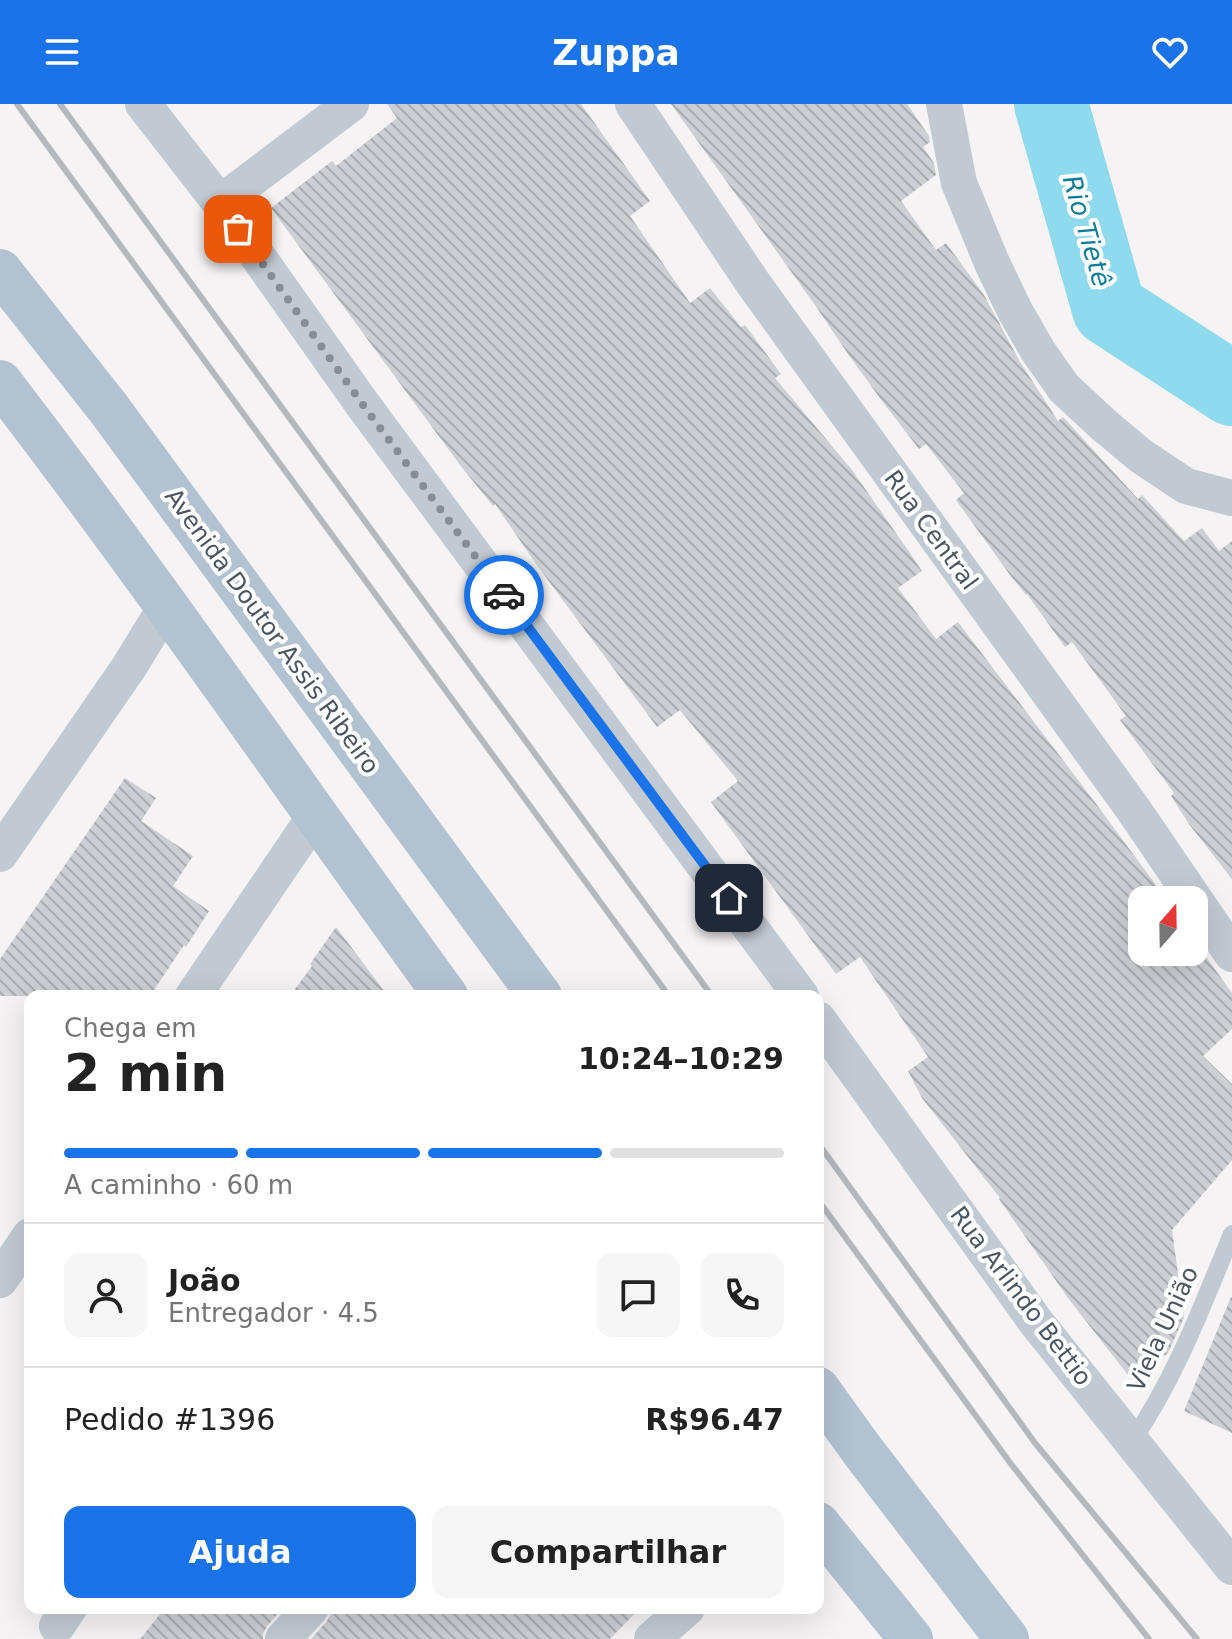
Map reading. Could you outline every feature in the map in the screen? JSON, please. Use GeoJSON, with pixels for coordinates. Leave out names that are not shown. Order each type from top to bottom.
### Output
{"type":"FeatureCollection","features":[{"type":"Feature","properties":{"kind":"main road","name":"Avenida Doutor Assis Ribeiro"},"geometry":{"type":"LineString","coordinates":[[0,271],[109,409],[536,990]]}},
{"type":"Feature","properties":{"kind":"main road"},"geometry":{"type":"LineString","coordinates":[[0,382],[167,605],[442,990]]}},
{"type":"Feature","properties":{"kind":"main road"},"geometry":{"type":"LineString","coordinates":[[824,1397],[1007,1639]]}},
{"type":"Feature","properties":{"kind":"main road"},"geometry":{"type":"LineString","coordinates":[[824,1531],[911,1639]]}},
{"type":"Feature","properties":{"kind":"street"},"geometry":{"type":"LineString","coordinates":[[143,104],[220,203],[363,405],[797,990]]}},
{"type":"Feature","properties":{"kind":"street"},"geometry":{"type":"LineString","coordinates":[[220,203],[351,104]]}},
{"type":"Feature","properties":{"kind":"street","name":"Rua Central"},"geometry":{"type":"LineString","coordinates":[[633,104],[753,283],[1133,809],[1232,954]]}},
{"type":"Feature","properties":{"kind":"street"},"geometry":{"type":"LineString","coordinates":[[944,104],[959,183],[992,263],[1022,324],[1064,388],[1141,456],[1186,486],[1232,498]]}},
{"type":"Feature","properties":{"kind":"street"},"geometry":{"type":"LineString","coordinates":[[0,854],[129,667],[167,605]]}},
{"type":"Feature","properties":{"kind":"street"},"geometry":{"type":"LineString","coordinates":[[197,990],[315,816]]}},
{"type":"Feature","properties":{"kind":"street","name":"Rua Arlindo Bettio"},"geometry":{"type":"LineString","coordinates":[[824,1027],[1036,1322],[1232,1567]]}},
{"type":"Feature","properties":{"kind":"street"},"geometry":{"type":"LineString","coordinates":[[0,1280],[24,1245]]}},
{"type":"Feature","properties":{"kind":"street"},"geometry":{"type":"LineString","coordinates":[[283,1639],[306,1614]]}},
{"type":"Feature","properties":{"kind":"street"},"geometry":{"type":"LineString","coordinates":[[652,1639],[680,1614]]}},
{"type":"Feature","properties":{"kind":"lane","name":"Viela União"},"geometry":{"type":"LineString","coordinates":[[1132,1441],[1159,1398],[1232,1234]]}},
{"type":"Feature","properties":{"kind":"building"},"geometry":{"type":"Polygon","coordinates":[[[387,104],[581,104],[650,201],[630,216],[690,303],[710,288],[741,327],[745,325],[781,374],[775,378],[852,470],[922,571],[898,588],[936,639],[958,622],[1157,886],[1128,886],[1128,966],[1208,966],[1208,960],[1232,993],[1232,1029],[1203,1056],[1232,1084],[1232,1160],[1172,1230],[1184,1318],[1168,1353],[1135,1384],[1068,1298],[1000,1198],[922,1098],[908,1071],[928,1057],[860,957],[836,974],[711,802],[738,781],[680,710],[657,727],[495,504],[493,506],[460,465],[271,208],[332,161],[336,166],[397,118],[387,104]]]}},
{"type":"Feature","properties":{"kind":"building"},"geometry":{"type":"Polygon","coordinates":[[[671,104],[907,104],[929,136],[930,142],[923,147],[934,163],[936,175],[901,201],[936,250],[946,243],[984,295],[1020,362],[1058,421],[1063,417],[1138,499],[1142,495],[1184,541],[1202,528],[1219,551],[1232,541],[1232,879],[1189,824],[1171,796],[1174,793],[1120,720],[1126,716],[1072,642],[1065,647],[1010,575],[956,500],[964,493],[926,444],[919,449],[882,401],[671,104]]]}},
{"type":"Feature","properties":{"kind":"building"},"geometry":{"type":"Polygon","coordinates":[[[125,778],[156,798],[141,821],[193,856],[173,886],[209,911],[154,990],[24,990],[24,996],[0,996],[0,959],[125,778]]]}},
{"type":"Feature","properties":{"kind":"building"},"geometry":{"type":"Polygon","coordinates":[[[336,927],[383,990],[294,990],[312,966],[310,964],[336,927]]]}},
{"type":"Feature","properties":{"kind":"building"},"geometry":{"type":"Polygon","coordinates":[[[1232,1297],[1232,1433],[1184,1411],[1232,1297]]]}},
{"type":"Feature","properties":{"kind":"building"},"geometry":{"type":"Polygon","coordinates":[[[160,1614],[278,1614],[267,1626],[263,1639],[140,1639],[160,1614]]]}},
{"type":"Feature","properties":{"kind":"building"},"geometry":{"type":"Polygon","coordinates":[[[330,1614],[634,1614],[610,1639],[311,1639],[330,1614]]]}},
{"type":"Feature","properties":{"kind":"waterway","name":"Rio Tietê"},"geometry":{"type":"LineString","coordinates":[[1051,104],[1109,309],[1232,389]]}},
{"type":"Feature","properties":{"kind":"railway"},"geometry":{"type":"LineString","coordinates":[[17,104],[665,990]]}},
{"type":"Feature","properties":{"kind":"railway"},"geometry":{"type":"LineString","coordinates":[[60,104],[708,990]]}},
{"type":"Feature","properties":{"kind":"railway"},"geometry":{"type":"LineString","coordinates":[[824,1151],[1035,1443],[1197,1639]]}},
{"type":"Feature","properties":{"kind":"railway"},"geometry":{"type":"LineString","coordinates":[[824,1208],[1011,1464],[1149,1639]]}},
{"type":"Feature","properties":{"kind":"way so far"},"geometry":{"type":"LineString","coordinates":[[238,229],[504,595]]}},
{"type":"Feature","properties":{"kind":"route"},"geometry":{"type":"LineString","coordinates":[[504,595],[729,898]]}}]}
